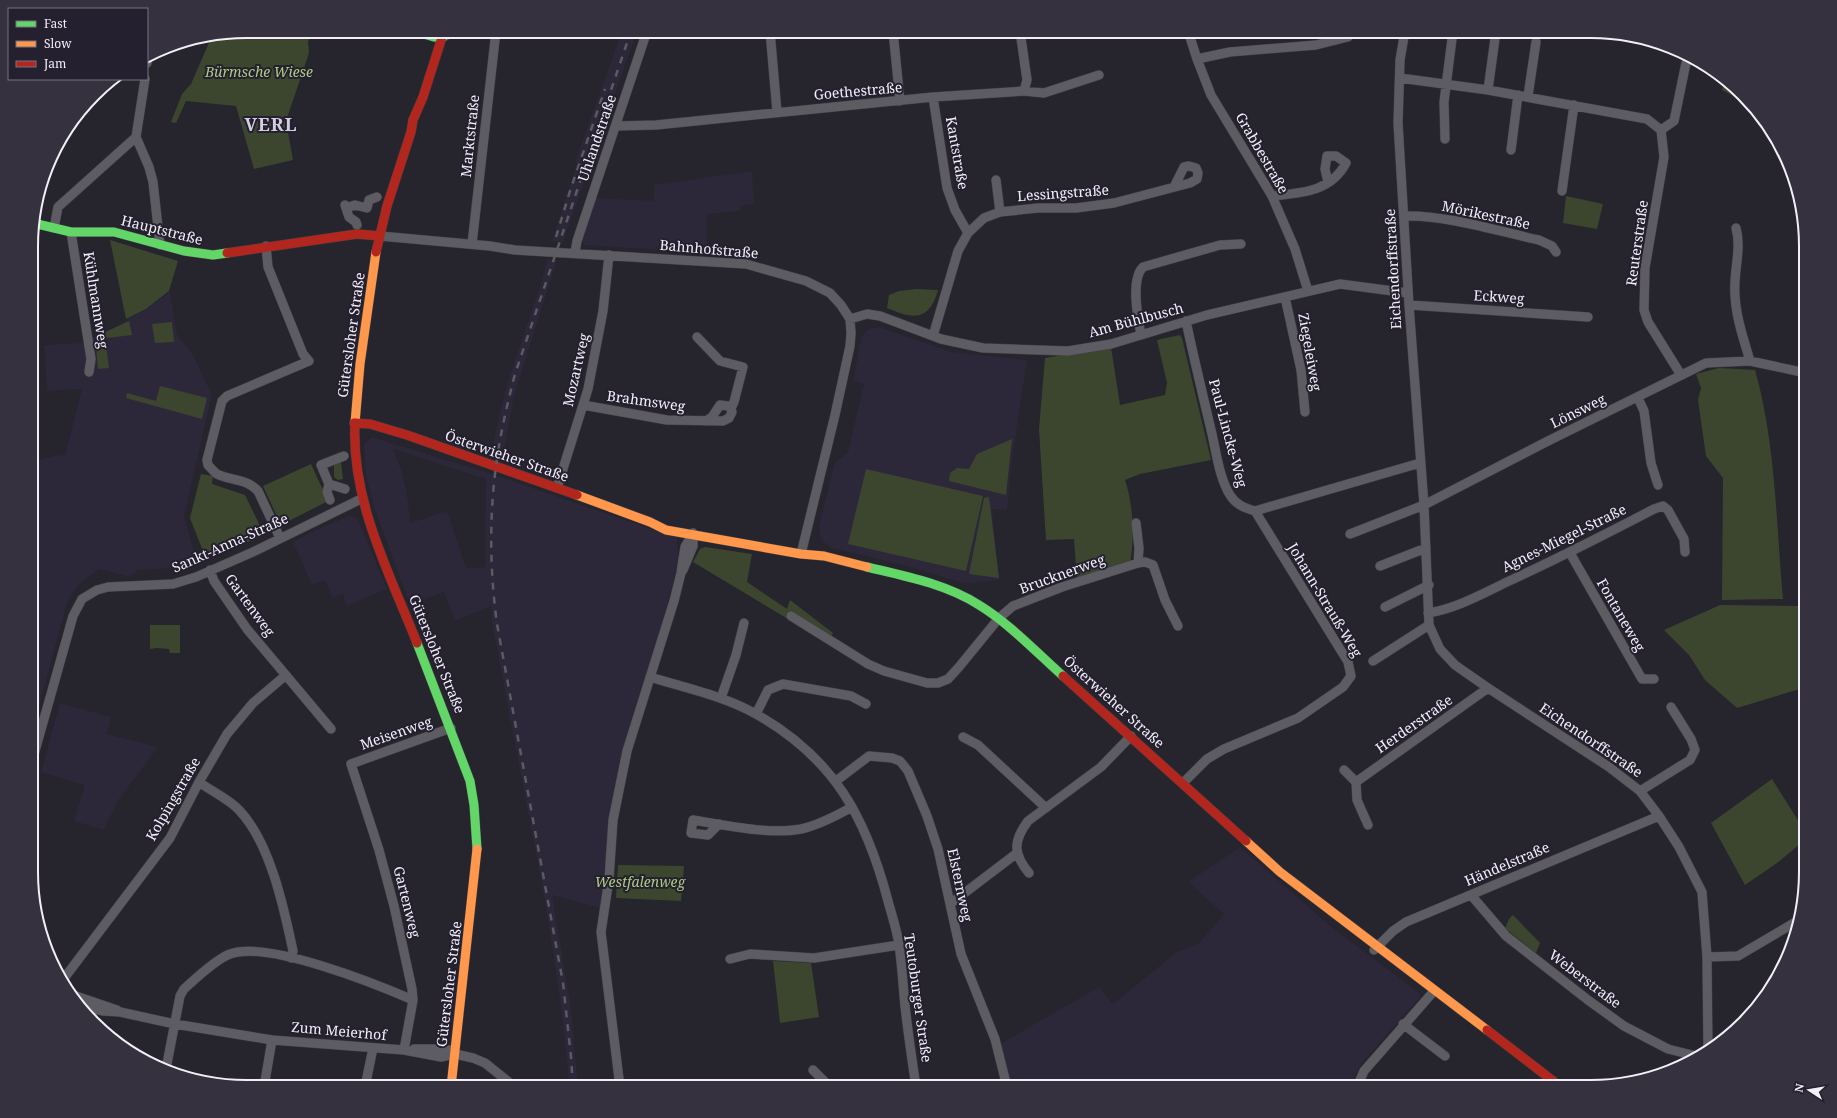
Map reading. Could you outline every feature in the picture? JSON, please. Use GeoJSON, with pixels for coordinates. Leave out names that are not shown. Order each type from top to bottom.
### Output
{"type":"FeatureCollection","features":[{"type":"Feature","properties":{"kind":"street","name":"Gütersloher Straße"},"geometry":{"type":"LineString","coordinates":[[442,38],[423,97],[420,116],[412,132],[387,206],[380,236],[365,323],[354,423],[354,449],[361,499],[451,728],[470,781],[474,805],[477,834],[475,880],[452,1080]]}},
{"type":"Feature","properties":{"kind":"street","name":"Marktstraße"},"geometry":{"type":"LineString","coordinates":[[472,244],[495,38]]}},
{"type":"Feature","properties":{"kind":"street","name":"Uhlandstraße"},"geometry":{"type":"LineString","coordinates":[[575,253],[577,242],[645,38]]}},
{"type":"Feature","properties":{"kind":"street"},"geometry":{"type":"LineString","coordinates":[[771,38],[777,112]]}},
{"type":"Feature","properties":{"kind":"street"},"geometry":{"type":"LineString","coordinates":[[894,38],[900,101]]}},
{"type":"Feature","properties":{"kind":"street"},"geometry":{"type":"LineString","coordinates":[[1021,38],[1027,80],[1024,91]]}},
{"type":"Feature","properties":{"kind":"street","name":"Grabbestraße"},"geometry":{"type":"LineString","coordinates":[[1190,38],[1211,95],[1272,196],[1295,249],[1308,291]]}},
{"type":"Feature","properties":{"kind":"street"},"geometry":{"type":"LineString","coordinates":[[1197,59],[1230,52],[1316,46],[1332,38]]}},
{"type":"Feature","properties":{"kind":"street","name":"Eichendorffstraße"},"geometry":{"type":"LineString","coordinates":[[1404,38],[1400,60],[1398,122],[1408,293],[1424,505],[1429,585],[1428,613],[1430,625],[1440,649],[1455,665],[1609,767],[1640,791],[1659,816],[1679,847],[1702,892],[1707,958],[1708,1044]]}},
{"type":"Feature","properties":{"kind":"street"},"geometry":{"type":"LineString","coordinates":[[1445,138],[1444,102],[1452,38]]}},
{"type":"Feature","properties":{"kind":"street"},"geometry":{"type":"LineString","coordinates":[[1488,90],[1495,38]]}},
{"type":"Feature","properties":{"kind":"street"},"geometry":{"type":"LineString","coordinates":[[1528,96],[1536,42]]}},
{"type":"Feature","properties":{"kind":"street"},"geometry":{"type":"LineString","coordinates":[[1400,78],[1528,96],[1647,119],[1661,130],[1674,121],[1687,61]]}},
{"type":"Feature","properties":{"kind":"street","name":"Goethestraße"},"geometry":{"type":"LineString","coordinates":[[616,126],[656,125],[777,112],[1024,91],[1044,93],[1099,75]]}},
{"type":"Feature","properties":{"kind":"street"},"geometry":{"type":"LineString","coordinates":[[145,80],[136,137],[149,167],[153,182],[160,245]]}},
{"type":"Feature","properties":{"kind":"street"},"geometry":{"type":"LineString","coordinates":[[1511,150],[1518,95]]}},
{"type":"Feature","properties":{"kind":"street","name":"Kantstraße"},"geometry":{"type":"LineString","coordinates":[[934,98],[947,188],[955,210],[968,233]]}},
{"type":"Feature","properties":{"kind":"street"},"geometry":{"type":"LineString","coordinates":[[1562,191],[1574,105]]}},
{"type":"Feature","properties":{"kind":"street","name":"Reuterstraße"},"geometry":{"type":"LineString","coordinates":[[1661,130],[1664,157],[1645,268],[1644,311],[1648,322],[1680,375]]}},
{"type":"Feature","properties":{"kind":"street"},"geometry":{"type":"LineString","coordinates":[[54,228],[58,207],[136,137]]}},
{"type":"Feature","properties":{"kind":"street","name":"Lessingstraße"},"geometry":{"type":"LineString","coordinates":[[996,180],[1000,212]]}},
{"type":"Feature","properties":{"kind":"street"},"geometry":{"type":"LineString","coordinates":[[1272,196],[1304,192],[1321,188],[1328,182]]}},
{"type":"Feature","properties":{"kind":"street","name":"Lessingstraße"},"geometry":{"type":"LineString","coordinates":[[933,336],[958,251],[968,233],[984,218],[1000,212],[1038,208],[1076,208],[1114,204],[1174,187]]}},
{"type":"Feature","properties":{"kind":"street"},"geometry":{"type":"LineString","coordinates":[[367,212],[355,205],[346,207],[349,217],[356,224],[367,212],[369,200],[376,197]]}},
{"type":"Feature","properties":{"kind":"street","name":"Mörikestraße"},"geometry":{"type":"LineString","coordinates":[[1404,216],[1419,216],[1444,220],[1539,240],[1552,246],[1556,252]]}},
{"type":"Feature","properties":{"kind":"street","name":"Hauptstraße"},"geometry":{"type":"LineString","coordinates":[[39,224],[71,232],[114,232],[197,254],[213,255],[338,236],[363,234],[380,236]]}},
{"type":"Feature","properties":{"kind":"street"},"geometry":{"type":"LineString","coordinates":[[1736,228],[1740,240],[1734,294],[1737,314],[1750,362]]}},
{"type":"Feature","properties":{"kind":"street","name":"Kühlmannweg"},"geometry":{"type":"LineString","coordinates":[[71,232],[91,359],[89,372]]}},
{"type":"Feature","properties":{"kind":"street","name":"Bahnhofstraße"},"geometry":{"type":"LineString","coordinates":[[380,236],[472,244],[515,250],[746,264],[806,281],[830,293],[841,305],[850,319]]}},
{"type":"Feature","properties":{"kind":"street"},"geometry":{"type":"LineString","coordinates":[[1141,335],[1136,309],[1136,290],[1139,271],[1143,267],[1220,245],[1241,244]]}},
{"type":"Feature","properties":{"kind":"street"},"geometry":{"type":"LineString","coordinates":[[266,246],[268,267],[303,354],[309,362],[227,396],[222,401],[207,460],[208,466],[217,474],[242,481],[253,486],[258,491],[280,538]]}},
{"type":"Feature","properties":{"kind":"street","name":"Mozartweg"},"geometry":{"type":"LineString","coordinates":[[557,488],[588,389],[603,311],[609,255]]}},
{"type":"Feature","properties":{"kind":"street","name":"Am Bühlbusch"},"geometry":{"type":"LineString","coordinates":[[850,319],[867,314],[880,316],[952,342],[983,348],[1068,351],[1107,345],[1186,321],[1340,284],[1408,293]]}},
{"type":"Feature","properties":{"kind":"street","name":"Ziegeleiweg"},"geometry":{"type":"LineString","coordinates":[[1285,297],[1301,370],[1305,412]]}},
{"type":"Feature","properties":{"kind":"street","name":"Eckweg"},"geometry":{"type":"LineString","coordinates":[[1409,305],[1588,317]]}},
{"type":"Feature","properties":{"kind":"street"},"geometry":{"type":"LineString","coordinates":[[801,554],[848,358],[852,333],[850,319]]}},
{"type":"Feature","properties":{"kind":"street","name":"Paul-Lincke-Weg"},"geometry":{"type":"LineString","coordinates":[[1186,321],[1214,445],[1225,484],[1236,503],[1255,511]]}},
{"type":"Feature","properties":{"kind":"street","name":"Brahmsweg"},"geometry":{"type":"LineString","coordinates":[[583,405],[666,420],[723,421],[729,418],[732,412],[731,408],[743,367],[720,361],[697,337]]}},
{"type":"Feature","properties":{"kind":"street","name":"Lönsweg"},"geometry":{"type":"LineString","coordinates":[[1424,505],[1548,441],[1638,398],[1680,375],[1706,363],[1750,362],[1799,372]]}},
{"type":"Feature","properties":{"kind":"street"},"geometry":{"type":"LineString","coordinates":[[1638,398],[1644,412],[1651,463],[1658,485]]}},
{"type":"Feature","properties":{"kind":"street","name":"Österwieher Straße"},"geometry":{"type":"LineString","coordinates":[[354,423],[380,426],[557,488],[650,522],[666,530],[682,534],[694,533],[801,554],[823,561],[848,563],[894,572],[940,586],[978,604],[999,618],[1280,872],[1333,913],[1342,926],[1376,948],[1416,983],[1434,990],[1552,1080]]}},
{"type":"Feature","properties":{"kind":"street"},"geometry":{"type":"LineString","coordinates":[[330,500],[321,465],[331,458],[344,456]]}},
{"type":"Feature","properties":{"kind":"street"},"geometry":{"type":"LineString","coordinates":[[1255,511],[1420,462]]}},
{"type":"Feature","properties":{"kind":"street"},"geometry":{"type":"LineString","coordinates":[[324,479],[345,489]]}},
{"type":"Feature","properties":{"kind":"street","name":"Sankt-Anna-Straße"},"geometry":{"type":"LineString","coordinates":[[38,740],[73,616],[82,600],[97,590],[108,587],[173,584],[196,577],[361,499]]}},
{"type":"Feature","properties":{"kind":"street"},"geometry":{"type":"LineString","coordinates":[[1350,534],[1424,505]]}},
{"type":"Feature","properties":{"kind":"street","name":"Agnes-Miegel-Straße"},"geometry":{"type":"LineString","coordinates":[[1428,613],[1441,611],[1570,553],[1662,506],[1668,510],[1684,539],[1684,552]]}},
{"type":"Feature","properties":{"kind":"street","name":"Johann-Strauß-Weg"},"geometry":{"type":"LineString","coordinates":[[1183,783],[1207,759],[1224,750],[1298,718],[1343,687],[1351,676],[1348,662],[1255,511]]}},
{"type":"Feature","properties":{"kind":"street"},"geometry":{"type":"LineString","coordinates":[[1136,523],[1139,548],[1138,563],[1145,562],[1153,566],[1165,600],[1178,626]]}},
{"type":"Feature","properties":{"kind":"street"},"geometry":{"type":"LineString","coordinates":[[619,1080],[600,932],[609,879],[613,820],[622,768],[681,573],[685,547],[694,533]]}},
{"type":"Feature","properties":{"kind":"street"},"geometry":{"type":"LineString","coordinates":[[1380,566],[1426,548]]}},
{"type":"Feature","properties":{"kind":"street","name":"Fontaneweg"},"geometry":{"type":"LineString","coordinates":[[1570,553],[1642,679],[1654,679]]}},
{"type":"Feature","properties":{"kind":"street","name":"Brucknerweg"},"geometry":{"type":"LineString","coordinates":[[999,618],[1013,606],[1062,587],[1138,563]]}},
{"type":"Feature","properties":{"kind":"street","name":"Gartenweg"},"geometry":{"type":"LineString","coordinates":[[210,570],[214,581],[247,629],[331,729]]}},
{"type":"Feature","properties":{"kind":"street"},"geometry":{"type":"LineString","coordinates":[[1385,607],[1429,585]]}},
{"type":"Feature","properties":{"kind":"street"},"geometry":{"type":"LineString","coordinates":[[791,616],[868,664],[884,671],[927,683],[938,683],[948,679],[999,618]]}},
{"type":"Feature","properties":{"kind":"street"},"geometry":{"type":"LineString","coordinates":[[721,698],[736,655],[744,623]]}},
{"type":"Feature","properties":{"kind":"street"},"geometry":{"type":"LineString","coordinates":[[1374,661],[1430,625]]}},
{"type":"Feature","properties":{"kind":"street","name":"Kolpingstraße"},"geometry":{"type":"LineString","coordinates":[[66,976],[170,838],[199,782],[227,734],[253,703],[286,675]]}},
{"type":"Feature","properties":{"kind":"street","name":"Teutoburger Straße"},"geometry":{"type":"LineString","coordinates":[[650,677],[721,698],[756,714],[794,740],[815,758],[836,781],[852,807],[872,846],[899,945],[915,1080]]}},
{"type":"Feature","properties":{"kind":"street"},"geometry":{"type":"LineString","coordinates":[[756,714],[768,690],[783,684],[851,696],[866,704]]}},
{"type":"Feature","properties":{"kind":"street","name":"Herderstraße"},"geometry":{"type":"LineString","coordinates":[[1356,782],[1488,688]]}},
{"type":"Feature","properties":{"kind":"street"},"geometry":{"type":"LineString","coordinates":[[1640,791],[1690,760],[1695,750],[1691,739],[1671,707]]}},
{"type":"Feature","properties":{"kind":"street","name":"Meisenweg"},"geometry":{"type":"LineString","coordinates":[[350,764],[451,728]]}},
{"type":"Feature","properties":{"kind":"street"},"geometry":{"type":"LineString","coordinates":[[1029,873],[1022,864],[1017,853],[1017,841],[1020,832],[1028,821],[1101,767],[1131,736]]}},
{"type":"Feature","properties":{"kind":"street"},"geometry":{"type":"LineString","coordinates":[[963,737],[978,745],[1046,808]]}},
{"type":"Feature","properties":{"kind":"street","name":"Elsternweg"},"geometry":{"type":"LineString","coordinates":[[836,781],[869,756],[892,758],[900,761],[908,771],[927,816],[938,849],[960,954],[995,1039],[1005,1080]]}},
{"type":"Feature","properties":{"kind":"street","name":"Gartenweg"},"geometry":{"type":"LineString","coordinates":[[350,764],[379,850],[394,906],[413,1000],[404,1050]]}},
{"type":"Feature","properties":{"kind":"street"},"geometry":{"type":"LineString","coordinates":[[1344,770],[1356,782],[1356,800],[1368,825]]}},
{"type":"Feature","properties":{"kind":"street"},"geometry":{"type":"LineString","coordinates":[[199,782],[238,808],[255,830],[282,900],[293,951],[292,958]]}},
{"type":"Feature","properties":{"kind":"street"},"geometry":{"type":"LineString","coordinates":[[719,824],[775,831],[800,829],[836,816],[852,807]]}},
{"type":"Feature","properties":{"kind":"street","name":"Händelstraße"},"geometry":{"type":"LineString","coordinates":[[1376,948],[1393,931],[1406,922],[1659,816]]}},
{"type":"Feature","properties":{"kind":"street"},"geometry":{"type":"LineString","coordinates":[[950,904],[1017,853]]}},
{"type":"Feature","properties":{"kind":"street","name":"Weberstraße"},"geometry":{"type":"LineString","coordinates":[[1471,895],[1506,936],[1619,1022],[1668,1049],[1690,1055]]}},
{"type":"Feature","properties":{"kind":"street"},"geometry":{"type":"LineString","coordinates":[[1707,958],[1738,956],[1792,924]]}},
{"type":"Feature","properties":{"kind":"street"},"geometry":{"type":"LineString","coordinates":[[730,960],[750,954],[814,958],[899,945]]}},
{"type":"Feature","properties":{"kind":"street"},"geometry":{"type":"LineString","coordinates":[[167,1064],[180,996],[184,989],[229,954],[243,952],[271,953],[292,958],[342,972],[380,985],[413,1000]]}},
{"type":"Feature","properties":{"kind":"street"},"geometry":{"type":"LineString","coordinates":[[1360,1080],[1364,1071],[1403,1024],[1434,990]]}},
{"type":"Feature","properties":{"kind":"street","name":"Zum Meierhof"},"geometry":{"type":"LineString","coordinates":[[80,997],[106,1005],[120,1012]]}},
{"type":"Feature","properties":{"kind":"street","name":"Zum Meierhof"},"geometry":{"type":"LineString","coordinates":[[89,1008],[272,1040],[404,1050],[441,1057],[454,1054],[473,1058],[485,1063],[506,1080]]}},
{"type":"Feature","properties":{"kind":"street"},"geometry":{"type":"LineString","coordinates":[[1403,1024],[1445,1056]]}},
{"type":"Feature","properties":{"kind":"street","name":"Zum Meierhof"},"geometry":{"type":"LineString","coordinates":[[265,1080],[272,1040]]}},
{"type":"Feature","properties":{"kind":"street"},"geometry":{"type":"LineString","coordinates":[[366,1080],[373,1048]]}},
{"type":"Feature","properties":{"kind":"street"},"geometry":{"type":"LineString","coordinates":[[813,1070],[823,1080]]}},
{"type":"Feature","properties":{"kind":"shaded area"},"geometry":{"type":"Polygon","coordinates":[[[619,38],[635,38],[563,242],[552,241],[577,163],[575,162],[619,38]]]}},
{"type":"Feature","properties":{"kind":"shaded area"},"geometry":{"type":"Polygon","coordinates":[[[752,171],[754,204],[740,206],[740,211],[707,214],[707,253],[584,245],[581,240],[596,198],[654,201],[654,185],[752,171]]]}},
{"type":"Feature","properties":{"kind":"shaded area"},"geometry":{"type":"Polygon","coordinates":[[[547,259],[557,260],[514,396],[503,458],[491,454],[503,399],[540,287],[547,259]]]}},
{"type":"Feature","properties":{"kind":"shaded area"},"geometry":{"type":"Polygon","coordinates":[[[170,292],[177,335],[192,353],[212,395],[184,516],[196,558],[174,568],[138,570],[130,577],[100,569],[83,580],[71,595],[67,603],[38,710],[38,460],[58,455],[65,456],[82,389],[47,391],[44,345],[81,343],[128,321],[128,319],[147,309],[170,292]]]}},
{"type":"Feature","properties":{"kind":"shaded area"},"geometry":{"type":"Polygon","coordinates":[[[879,327],[951,352],[1027,360],[1012,460],[1007,510],[992,509],[999,580],[968,583],[956,581],[911,567],[832,548],[821,540],[819,526],[835,463],[848,452],[864,384],[853,381],[861,337],[869,329],[879,327]]]}},
{"type":"Feature","properties":{"kind":"shaded area"},"geometry":{"type":"Polygon","coordinates":[[[372,437],[498,476],[677,538],[679,560],[610,820],[600,908],[552,895],[571,1009],[577,1080],[569,1080],[558,984],[544,895],[492,623],[491,606],[455,621],[444,592],[410,605],[375,510],[366,476],[364,444],[372,437]],[[393,449],[402,472],[408,500],[410,523],[447,511],[466,568],[485,567],[486,479],[393,449]]]}},
{"type":"Feature","properties":{"kind":"shaded area"},"geometry":{"type":"Polygon","coordinates":[[[349,516],[353,516],[358,520],[387,589],[347,606],[343,594],[332,598],[325,580],[312,585],[293,542],[349,516]]]}},
{"type":"Feature","properties":{"kind":"shaded area"},"geometry":{"type":"Polygon","coordinates":[[[60,703],[111,717],[107,734],[158,747],[117,802],[104,830],[74,821],[85,785],[41,772],[60,703]]]}},
{"type":"Feature","properties":{"kind":"shaded area"},"geometry":{"type":"Polygon","coordinates":[[[1240,847],[1329,925],[1418,992],[1420,997],[1362,1063],[1353,1080],[1008,1080],[1000,1044],[1099,987],[1113,1004],[1177,952],[1199,943],[1224,914],[1188,882],[1240,847]]]}},
{"type":"Feature","properties":{"kind":"green space","name":"Bürmsche Wiese"},"geometry":{"type":"Polygon","coordinates":[[[233,38],[309,38],[309,53],[286,121],[293,160],[254,169],[236,106],[186,101],[176,123],[171,122],[182,94],[191,84],[209,41],[233,38]]]}},
{"type":"Feature","properties":{"kind":"green space"},"geometry":{"type":"Polygon","coordinates":[[[1723,86],[1736,97],[1722,90],[1723,86]]]}},
{"type":"Feature","properties":{"kind":"green space"},"geometry":{"type":"Polygon","coordinates":[[[1566,196],[1603,204],[1597,229],[1563,223],[1566,196]]]}},
{"type":"Feature","properties":{"kind":"green space"},"geometry":{"type":"Polygon","coordinates":[[[110,240],[178,261],[169,291],[146,309],[126,319],[110,240]]]}},
{"type":"Feature","properties":{"kind":"green space"},"geometry":{"type":"Polygon","coordinates":[[[916,289],[938,290],[930,308],[925,313],[912,316],[887,308],[889,295],[899,291],[916,289]]]}},
{"type":"Feature","properties":{"kind":"green space"},"geometry":{"type":"Polygon","coordinates":[[[129,321],[132,335],[99,339],[99,335],[129,321]]]}},
{"type":"Feature","properties":{"kind":"green space"},"geometry":{"type":"Polygon","coordinates":[[[172,322],[174,342],[155,343],[152,324],[172,322]]]}},
{"type":"Feature","properties":{"kind":"green space"},"geometry":{"type":"Polygon","coordinates":[[[1180,335],[1182,338],[1211,460],[1140,474],[1125,480],[1130,499],[1133,532],[1130,563],[1077,579],[1074,539],[1046,540],[1039,429],[1045,358],[1111,347],[1120,405],[1165,395],[1167,383],[1157,340],[1180,335]]]}},
{"type":"Feature","properties":{"kind":"green space"},"geometry":{"type":"Polygon","coordinates":[[[106,345],[109,368],[98,369],[96,347],[106,345]]]}},
{"type":"Feature","properties":{"kind":"green space"},"geometry":{"type":"Polygon","coordinates":[[[1719,368],[1755,370],[1762,398],[1771,455],[1783,599],[1722,600],[1723,478],[1706,456],[1698,400],[1701,388],[1696,374],[1719,368]]]}},
{"type":"Feature","properties":{"kind":"green space"},"geometry":{"type":"Polygon","coordinates":[[[160,386],[207,398],[202,419],[126,398],[127,393],[156,401],[160,386]]]}},
{"type":"Feature","properties":{"kind":"green space"},"geometry":{"type":"Polygon","coordinates":[[[1012,439],[1006,495],[949,481],[950,473],[957,468],[969,469],[977,454],[1012,439]]]}},
{"type":"Feature","properties":{"kind":"green space"},"geometry":{"type":"Polygon","coordinates":[[[341,462],[343,479],[338,480],[334,477],[334,464],[341,462]]]}},
{"type":"Feature","properties":{"kind":"green space"},"geometry":{"type":"Polygon","coordinates":[[[311,464],[328,501],[281,525],[263,486],[311,464]]]}},
{"type":"Feature","properties":{"kind":"green space"},"geometry":{"type":"Polygon","coordinates":[[[866,469],[983,496],[966,571],[848,544],[866,469]]]}},
{"type":"Feature","properties":{"kind":"green space"},"geometry":{"type":"Polygon","coordinates":[[[201,474],[213,476],[212,484],[245,495],[264,534],[227,551],[203,551],[190,518],[201,474]]]}},
{"type":"Feature","properties":{"kind":"green space"},"geometry":{"type":"Polygon","coordinates":[[[989,497],[999,578],[969,574],[984,498],[989,497]]]}},
{"type":"Feature","properties":{"kind":"green space"},"geometry":{"type":"Polygon","coordinates":[[[705,547],[752,554],[747,582],[787,609],[790,600],[833,633],[828,643],[693,562],[700,549],[705,547]]]}},
{"type":"Feature","properties":{"kind":"green space"},"geometry":{"type":"Polygon","coordinates":[[[1720,605],[1799,606],[1799,689],[1737,708],[1705,680],[1689,655],[1664,630],[1720,605]]]}},
{"type":"Feature","properties":{"kind":"green space"},"geometry":{"type":"Polygon","coordinates":[[[150,625],[180,625],[180,653],[170,653],[169,649],[150,649],[150,625]]]}},
{"type":"Feature","properties":{"kind":"green space"},"geometry":{"type":"Polygon","coordinates":[[[1772,779],[1799,822],[1799,845],[1777,863],[1745,885],[1711,823],[1772,779]]]}},
{"type":"Feature","properties":{"kind":"green space","name":"Westfalenweg"},"geometry":{"type":"Polygon","coordinates":[[[618,865],[684,866],[681,901],[616,898],[618,865]]]}},
{"type":"Feature","properties":{"kind":"green space"},"geometry":{"type":"Polygon","coordinates":[[[1513,915],[1540,943],[1536,953],[1505,928],[1509,919],[1513,915]]]}},
{"type":"Feature","properties":{"kind":"green space"},"geometry":{"type":"Polygon","coordinates":[[[773,961],[811,963],[819,1017],[780,1023],[773,961]]]}},
{"type":"Feature","properties":{"kind":"railway"},"geometry":{"type":"LineString","coordinates":[[573,1080],[563,983],[497,624],[491,545],[492,506],[500,443],[515,374],[629,38]]}},
{"type":"Feature","properties":{"kind":"railway"},"geometry":{"type":"LineString","coordinates":[[556,237],[605,89]]}},
{"type":"Feature","properties":{"kind":"traffic: fast"},"geometry":{"type":"LineString","coordinates":[[39,224],[71,232],[114,232],[184,251],[213,255],[227,253]]}},
{"type":"Feature","properties":{"kind":"traffic: fast"},"geometry":{"type":"LineString","coordinates":[[867,567],[939,586],[953,591],[979,605],[1001,621],[1063,676]]}},
{"type":"Feature","properties":{"kind":"traffic: fast"},"geometry":{"type":"LineString","coordinates":[[417,643],[470,781],[474,805],[477,849]]}},
{"type":"Feature","properties":{"kind":"traffic: slow"},"geometry":{"type":"LineString","coordinates":[[355,423],[360,364],[376,252]]}},
{"type":"Feature","properties":{"kind":"traffic: slow"},"geometry":{"type":"LineString","coordinates":[[577,495],[650,522],[666,530],[801,554],[824,556],[867,567]]}},
{"type":"Feature","properties":{"kind":"traffic: slow"},"geometry":{"type":"LineString","coordinates":[[1246,841],[1280,872],[1487,1030]]}},
{"type":"Feature","properties":{"kind":"traffic: slow"},"geometry":{"type":"LineString","coordinates":[[452,1080],[477,849]]}},
{"type":"Feature","properties":{"kind":"traffic: jam"},"geometry":{"type":"LineString","coordinates":[[376,252],[387,206],[411,132],[413,120],[423,97],[442,38]]}},
{"type":"Feature","properties":{"kind":"traffic: jam"},"geometry":{"type":"LineString","coordinates":[[227,253],[357,234],[380,236]]}},
{"type":"Feature","properties":{"kind":"traffic: jam"},"geometry":{"type":"LineString","coordinates":[[354,423],[370,424],[407,435],[577,495]]}},
{"type":"Feature","properties":{"kind":"traffic: jam"},"geometry":{"type":"LineString","coordinates":[[355,423],[355,452],[365,508],[384,563],[417,643]]}},
{"type":"Feature","properties":{"kind":"traffic: jam"},"geometry":{"type":"LineString","coordinates":[[1063,676],[1246,841]]}},
{"type":"Feature","properties":{"kind":"traffic: jam"},"geometry":{"type":"LineString","coordinates":[[1487,1030],[1552,1080]]}},
{"type":"Feature","properties":{"kind":"district","name":"VERL"},"geometry":{"type":"Point","coordinates":[271,125]}}]}
